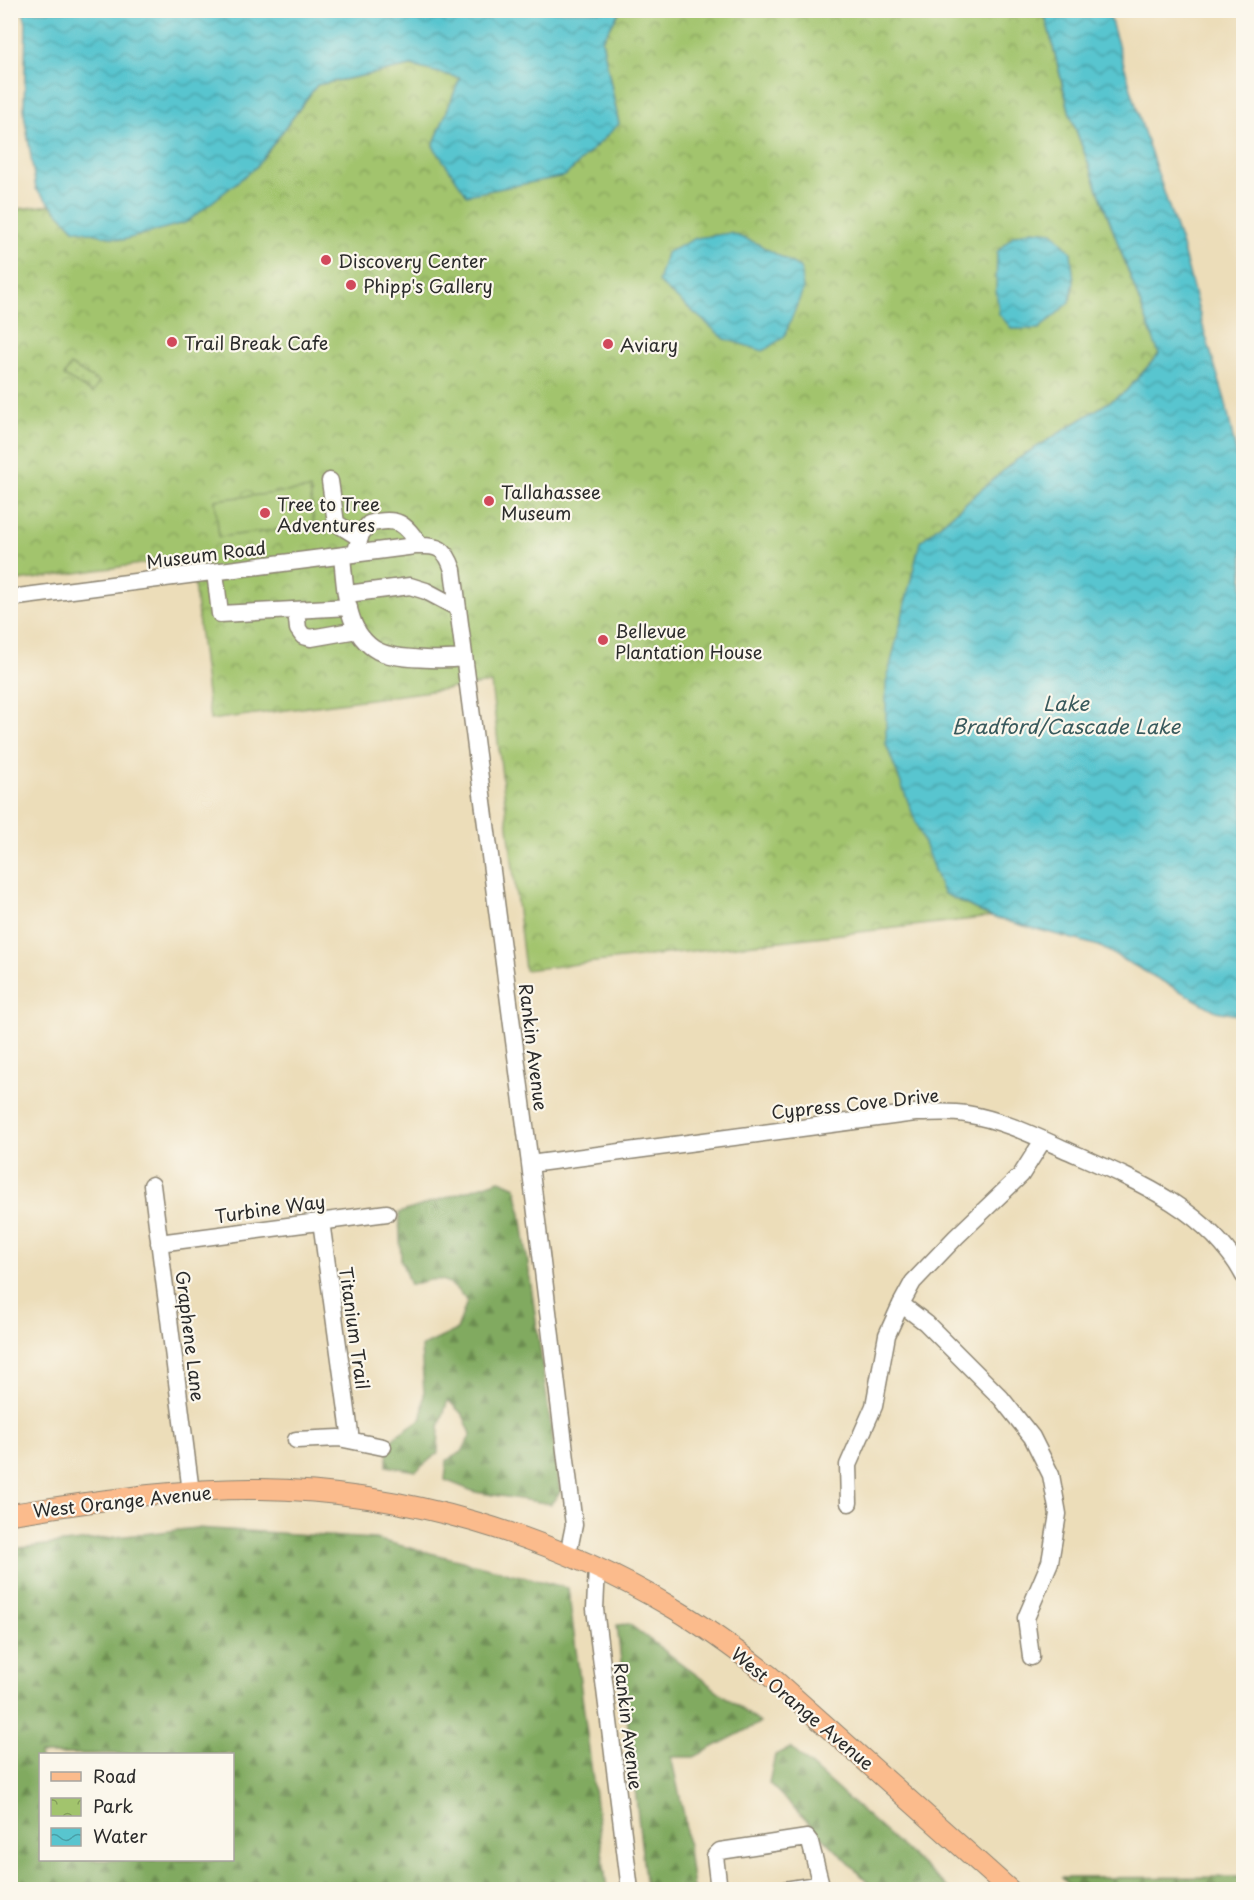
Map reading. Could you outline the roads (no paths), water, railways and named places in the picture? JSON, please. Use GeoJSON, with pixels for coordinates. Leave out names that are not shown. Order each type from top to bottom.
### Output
{"type":"FeatureCollection","features":[{"type":"Feature","properties":{"kind":"main road","name":"West Orange Avenue"},"geometry":{"type":"LineString","coordinates":[[10,1514],[151,1494],[259,1489],[354,1496],[456,1516],[518,1535],[597,1567],[675,1608],[727,1644],[770,1676],[1010,1890]]}},
{"type":"Feature","properties":{"kind":"street"},"geometry":{"type":"LineString","coordinates":[[330,481],[336,523],[352,549]]}},
{"type":"Feature","properties":{"kind":"street"},"geometry":{"type":"LineString","coordinates":[[420,546],[408,527],[399,523],[381,520],[369,524],[352,549],[348,600],[352,619],[368,644],[379,651],[396,656],[445,660],[465,658]]}},
{"type":"Feature","properties":{"kind":"street","name":"Museum Road"},"geometry":{"type":"LineString","coordinates":[[10,598],[215,572],[352,549],[430,545],[441,549]]}},
{"type":"Feature","properties":{"kind":"street","name":"Rankin Avenue"},"geometry":{"type":"LineString","coordinates":[[441,549],[449,557],[453,570],[530,1164],[574,1525],[568,1554]]}},
{"type":"Feature","properties":{"kind":"street"},"geometry":{"type":"LineString","coordinates":[[215,572],[220,614],[296,610],[410,586],[426,591],[458,608]]}},
{"type":"Feature","properties":{"kind":"street"},"geometry":{"type":"LineString","coordinates":[[296,610],[298,629],[303,636],[311,638],[357,630]]}},
{"type":"Feature","properties":{"kind":"street","name":"Cypress Cove Drive"},"geometry":{"type":"LineString","coordinates":[[530,1164],[915,1113],[943,1112],[986,1118],[1127,1177],[1187,1213],[1215,1237],[1237,1263],[1244,1276]]}},
{"type":"Feature","properties":{"kind":"street"},"geometry":{"type":"LineString","coordinates":[[849,1503],[848,1465],[874,1406],[887,1335],[901,1304],[913,1282],[1021,1175],[1043,1140]]}},
{"type":"Feature","properties":{"kind":"street","name":"Graphene Lane"},"geometry":{"type":"LineString","coordinates":[[152,1185],[191,1491]]}},
{"type":"Feature","properties":{"kind":"street","name":"Turbine Way"},"geometry":{"type":"LineString","coordinates":[[159,1243],[387,1213]]}},
{"type":"Feature","properties":{"kind":"street","name":"Titanium Trail"},"geometry":{"type":"LineString","coordinates":[[321,1221],[351,1440]]}},
{"type":"Feature","properties":{"kind":"street"},"geometry":{"type":"LineString","coordinates":[[901,1304],[926,1323],[1001,1398],[1032,1437],[1051,1475],[1058,1514],[1050,1562],[1026,1618],[1031,1657]]}},
{"type":"Feature","properties":{"kind":"street"},"geometry":{"type":"LineString","coordinates":[[296,1440],[329,1438],[383,1447]]}},
{"type":"Feature","properties":{"kind":"street","name":"Rankin Avenue"},"geometry":{"type":"LineString","coordinates":[[597,1567],[596,1609],[630,1890]]}},
{"type":"Feature","properties":{"kind":"street"},"geometry":{"type":"LineString","coordinates":[[719,1890],[715,1856],[720,1851],[807,1838],[820,1881],[816,1885],[785,1890]]}},
{"type":"Feature","properties":{"kind":"water"},"geometry":{"type":"Polygon","coordinates":[[[23,11],[620,11],[602,40],[619,124],[565,176],[467,195],[433,146],[460,78],[411,66],[317,85],[256,167],[187,222],[123,240],[74,229],[36,189],[24,113],[26,23],[23,11]]]}},
{"type":"Feature","properties":{"kind":"water","name":"Lake Bradford/Cascade Lake"},"geometry":{"type":"Polygon","coordinates":[[[1044,11],[1108,11],[1143,129],[1182,246],[1225,400],[1243,485],[1243,1016],[1216,1011],[1099,946],[991,917],[943,893],[886,744],[886,683],[920,542],[1016,460],[1125,392],[1159,354],[1070,114],[1044,11]]]}},
{"type":"Feature","properties":{"kind":"water"},"geometry":{"type":"Polygon","coordinates":[[[1032,230],[1053,232],[1071,252],[1074,282],[1070,302],[1039,329],[1012,329],[999,314],[996,290],[997,252],[1013,236],[1032,230]]]}},
{"type":"Feature","properties":{"kind":"water"},"geometry":{"type":"Polygon","coordinates":[[[730,233],[756,243],[801,268],[803,290],[784,337],[763,351],[725,339],[658,282],[666,253],[696,238],[730,233]]]}},
{"type":"Feature","properties":{"kind":"place","name":"Discovery Center"},"geometry":{"type":"Point","coordinates":[326,260]}},
{"type":"Feature","properties":{"kind":"place","name":"Phipp's Gallery"},"geometry":{"type":"Point","coordinates":[351,285]}},
{"type":"Feature","properties":{"kind":"place","name":"Trail Break Cafe"},"geometry":{"type":"Point","coordinates":[172,342]}},
{"type":"Feature","properties":{"kind":"place","name":"Aviary"},"geometry":{"type":"Point","coordinates":[608,344]}},
{"type":"Feature","properties":{"kind":"place","name":"Tallahassee Museum"},"geometry":{"type":"Point","coordinates":[489,501]}},
{"type":"Feature","properties":{"kind":"place","name":"Tree to Tree Adventures"},"geometry":{"type":"Point","coordinates":[265,513]}},
{"type":"Feature","properties":{"kind":"place","name":"Bellevue Plantation House"},"geometry":{"type":"Point","coordinates":[603,640]}}]}
